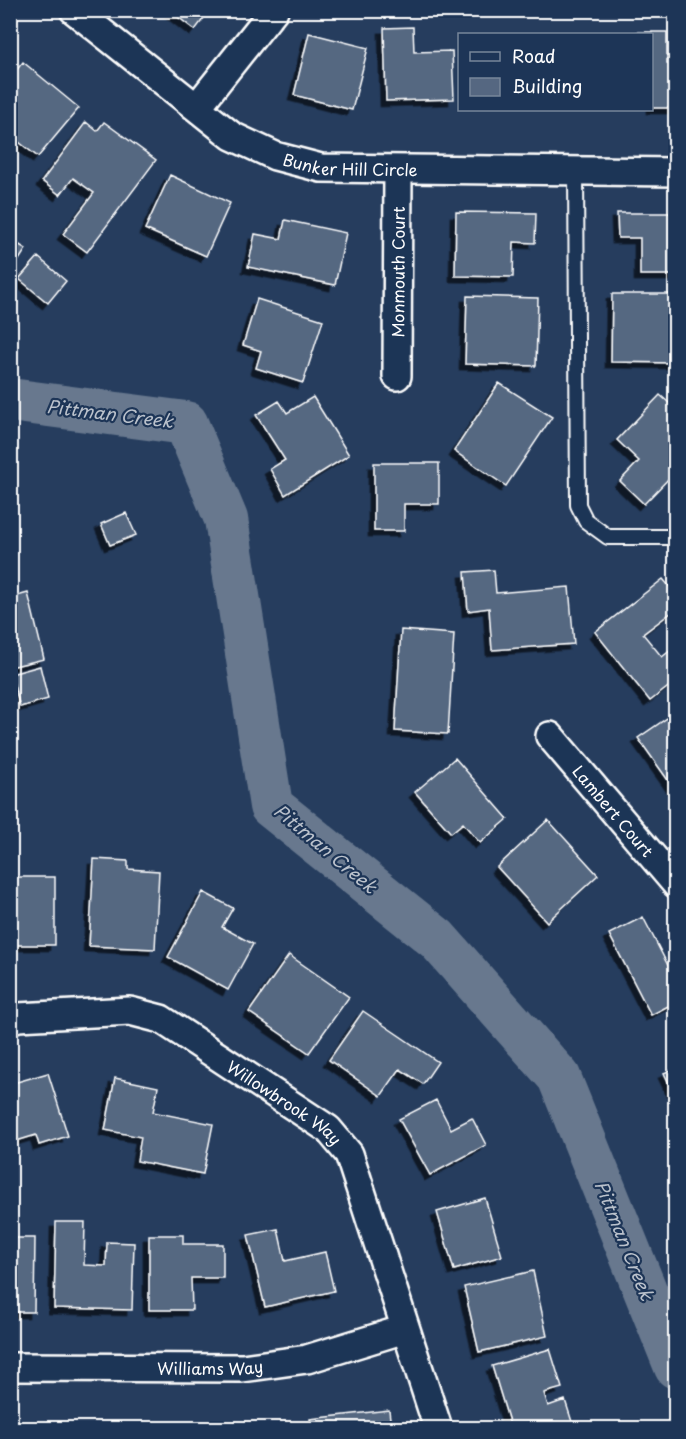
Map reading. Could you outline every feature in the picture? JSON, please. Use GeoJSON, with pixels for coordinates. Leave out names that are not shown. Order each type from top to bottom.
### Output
{"type":"FeatureCollection","features":[{"type":"Feature","properties":{"kind":"street","name":"Bunker Hill Circle"},"geometry":{"type":"LineString","coordinates":[[74,10],[232,136],[275,156],[321,168],[675,172]]}},
{"type":"Feature","properties":{"kind":"street"},"geometry":{"type":"LineString","coordinates":[[197,107],[274,10]]}},
{"type":"Feature","properties":{"kind":"street","name":"Monmouth Court"},"geometry":{"type":"LineString","coordinates":[[397,376],[398,170]]}},
{"type":"Feature","properties":{"kind":"street","name":"Lambert Court"},"geometry":{"type":"LineString","coordinates":[[550,736],[672,873]]}},
{"type":"Feature","properties":{"kind":"street","name":"Willowbrook Way"},"geometry":{"type":"LineString","coordinates":[[10,1020],[18,1017],[130,1011],[161,1019],[328,1129],[349,1154],[438,1428]]}},
{"type":"Feature","properties":{"kind":"street","name":"Williams Way"},"geometry":{"type":"LineString","coordinates":[[10,1368],[242,1368],[307,1359],[405,1329]]}},
{"type":"Feature","properties":{"kind":"lane"},"geometry":{"type":"LineString","coordinates":[[576,171],[578,505],[586,521],[608,537],[675,537]]}},
{"type":"Feature","properties":{"kind":"building"},"geometry":{"type":"Polygon","coordinates":[[[169,10],[210,10],[195,30],[169,10]]]}},
{"type":"Feature","properties":{"kind":"building"},"geometry":{"type":"Polygon","coordinates":[[[413,27],[414,52],[452,51],[454,99],[386,101],[384,28],[413,27]]]}},
{"type":"Feature","properties":{"kind":"building"},"geometry":{"type":"Polygon","coordinates":[[[667,32],[667,64],[676,64],[676,108],[653,108],[653,33],[637,33],[667,32]]]}},
{"type":"Feature","properties":{"kind":"building"},"geometry":{"type":"Polygon","coordinates":[[[309,33],[368,48],[352,110],[294,95],[309,33]]]}},
{"type":"Feature","properties":{"kind":"building"},"geometry":{"type":"Polygon","coordinates":[[[23,62],[79,108],[38,157],[10,135],[10,78],[23,62]]]}},
{"type":"Feature","properties":{"kind":"building"},"geometry":{"type":"Polygon","coordinates":[[[86,122],[97,131],[104,122],[156,160],[87,252],[63,234],[94,193],[73,178],[60,195],[42,181],[86,122]]]}},
{"type":"Feature","properties":{"kind":"building"},"geometry":{"type":"Polygon","coordinates":[[[170,175],[230,203],[206,256],[145,229],[170,175]]]}},
{"type":"Feature","properties":{"kind":"building"},"geometry":{"type":"Polygon","coordinates":[[[456,212],[536,213],[535,243],[514,242],[513,277],[455,276],[456,212]]]}},
{"type":"Feature","properties":{"kind":"building"},"geometry":{"type":"Polygon","coordinates":[[[617,213],[676,213],[676,275],[640,275],[640,238],[618,238],[617,213]]]}},
{"type":"Feature","properties":{"kind":"building"},"geometry":{"type":"Polygon","coordinates":[[[285,220],[346,233],[335,285],[248,267],[255,234],[281,239],[285,220]]]}},
{"type":"Feature","properties":{"kind":"building"},"geometry":{"type":"Polygon","coordinates":[[[10,239],[26,249],[10,274],[10,239]]]}},
{"type":"Feature","properties":{"kind":"building"},"geometry":{"type":"Polygon","coordinates":[[[38,257],[66,281],[48,303],[19,279],[38,257]]]}},
{"type":"Feature","properties":{"kind":"building"},"geometry":{"type":"Polygon","coordinates":[[[612,294],[675,294],[674,363],[611,362],[612,294]]]}},
{"type":"Feature","properties":{"kind":"building"},"geometry":{"type":"Polygon","coordinates":[[[467,296],[538,298],[536,366],[465,364],[467,296]]]}},
{"type":"Feature","properties":{"kind":"building"},"geometry":{"type":"Polygon","coordinates":[[[257,299],[323,320],[303,383],[256,368],[261,351],[243,345],[257,299]]]}},
{"type":"Feature","properties":{"kind":"building"},"geometry":{"type":"Polygon","coordinates":[[[499,383],[552,417],[506,486],[454,451],[499,383]]]}},
{"type":"Feature","properties":{"kind":"building"},"geometry":{"type":"Polygon","coordinates":[[[660,395],[676,409],[676,471],[644,504],[620,481],[639,461],[617,440],[660,395]]]}},
{"type":"Feature","properties":{"kind":"building"},"geometry":{"type":"Polygon","coordinates":[[[313,397],[349,455],[285,495],[270,469],[285,460],[256,415],[279,401],[287,413],[313,397]]]}},
{"type":"Feature","properties":{"kind":"building"},"geometry":{"type":"Polygon","coordinates":[[[374,463],[439,463],[439,504],[404,504],[404,531],[374,531],[374,463]]]}},
{"type":"Feature","properties":{"kind":"building"},"geometry":{"type":"Polygon","coordinates":[[[126,513],[136,535],[110,545],[101,524],[126,513]]]}},
{"type":"Feature","properties":{"kind":"building"},"geometry":{"type":"Polygon","coordinates":[[[494,570],[496,593],[569,587],[574,644],[492,650],[489,608],[468,611],[465,572],[494,570]]]}},
{"type":"Feature","properties":{"kind":"building"},"geometry":{"type":"Polygon","coordinates":[[[663,579],[676,594],[676,609],[643,634],[662,657],[676,646],[676,681],[650,701],[595,632],[663,579]]]}},
{"type":"Feature","properties":{"kind":"building"},"geometry":{"type":"Polygon","coordinates":[[[28,593],[44,659],[10,667],[10,598],[28,593]]]}},
{"type":"Feature","properties":{"kind":"building"},"geometry":{"type":"Polygon","coordinates":[[[401,630],[454,634],[448,734],[395,731],[401,630]]]}},
{"type":"Feature","properties":{"kind":"building"},"geometry":{"type":"Polygon","coordinates":[[[40,666],[48,699],[20,707],[11,674],[40,666]]]}},
{"type":"Feature","properties":{"kind":"building"},"geometry":{"type":"Polygon","coordinates":[[[676,712],[676,790],[675,790],[638,738],[676,712]]]}},
{"type":"Feature","properties":{"kind":"building"},"geometry":{"type":"Polygon","coordinates":[[[455,758],[508,819],[480,843],[463,823],[451,833],[415,792],[455,758]]]}},
{"type":"Feature","properties":{"kind":"building"},"geometry":{"type":"Polygon","coordinates":[[[548,820],[598,875],[547,922],[497,867],[548,820]]]}},
{"type":"Feature","properties":{"kind":"building"},"geometry":{"type":"Polygon","coordinates":[[[94,859],[128,861],[128,869],[159,871],[155,949],[89,946],[94,859]]]}},
{"type":"Feature","properties":{"kind":"building"},"geometry":{"type":"Polygon","coordinates":[[[10,877],[55,877],[55,945],[10,945],[10,877]]]}},
{"type":"Feature","properties":{"kind":"building"},"geometry":{"type":"Polygon","coordinates":[[[203,892],[233,908],[222,927],[253,944],[228,990],[168,957],[203,892]]]}},
{"type":"Feature","properties":{"kind":"building"},"geometry":{"type":"Polygon","coordinates":[[[643,917],[676,981],[676,1002],[651,1015],[609,934],[643,917]]]}},
{"type":"Feature","properties":{"kind":"building"},"geometry":{"type":"Polygon","coordinates":[[[289,955],[349,997],[309,1053],[249,1012],[289,955]]]}},
{"type":"Feature","properties":{"kind":"building"},"geometry":{"type":"Polygon","coordinates":[[[363,1011],[438,1062],[423,1084],[400,1069],[381,1096],[329,1060],[363,1011]]]}},
{"type":"Feature","properties":{"kind":"building"},"geometry":{"type":"Polygon","coordinates":[[[676,1068],[676,1098],[664,1073],[676,1068]]]}},
{"type":"Feature","properties":{"kind":"building"},"geometry":{"type":"Polygon","coordinates":[[[48,1073],[68,1136],[39,1145],[36,1135],[10,1143],[10,1084],[48,1073]]]}},
{"type":"Feature","properties":{"kind":"building"},"geometry":{"type":"Polygon","coordinates":[[[115,1078],[158,1087],[153,1112],[213,1124],[203,1174],[137,1161],[141,1137],[105,1130],[115,1078]]]}},
{"type":"Feature","properties":{"kind":"building"},"geometry":{"type":"Polygon","coordinates":[[[436,1100],[451,1129],[472,1118],[486,1145],[430,1175],[399,1119],[436,1100]]]}},
{"type":"Feature","properties":{"kind":"building"},"geometry":{"type":"Polygon","coordinates":[[[485,1198],[502,1256],[454,1270],[437,1212],[485,1198]]]}},
{"type":"Feature","properties":{"kind":"building"},"geometry":{"type":"Polygon","coordinates":[[[56,1222],[85,1222],[84,1265],[106,1266],[107,1242],[134,1243],[132,1310],[54,1308],[56,1222]]]}},
{"type":"Feature","properties":{"kind":"building"},"geometry":{"type":"Polygon","coordinates":[[[278,1229],[285,1261],[325,1252],[334,1291],[265,1307],[248,1235],[278,1229]]]}},
{"type":"Feature","properties":{"kind":"building"},"geometry":{"type":"Polygon","coordinates":[[[149,1235],[183,1235],[183,1244],[223,1244],[223,1278],[191,1278],[192,1310],[149,1310],[149,1235]]]}},
{"type":"Feature","properties":{"kind":"building"},"geometry":{"type":"Polygon","coordinates":[[[10,1238],[35,1238],[34,1312],[10,1312],[10,1238]]]}},
{"type":"Feature","properties":{"kind":"building"},"geometry":{"type":"Polygon","coordinates":[[[533,1271],[547,1336],[479,1352],[464,1287],[533,1271]]]}},
{"type":"Feature","properties":{"kind":"building"},"geometry":{"type":"Polygon","coordinates":[[[550,1349],[562,1388],[544,1393],[548,1406],[565,1400],[574,1428],[530,1428],[529,1424],[511,1428],[492,1366],[550,1349]]]}},
{"type":"Feature","properties":{"kind":"building"},"geometry":{"type":"Polygon","coordinates":[[[389,1410],[391,1428],[311,1428],[310,1419],[389,1410]]]}},
{"type":"Feature","properties":{"kind":"building"},"geometry":{"type":"Polygon","coordinates":[[[215,1427],[288,1428],[215,1428],[215,1427]]]}},
{"type":"Feature","properties":{"kind":"waterway","name":"Pittman Creek"},"geometry":{"type":"LineString","coordinates":[[10,400],[186,423],[226,519],[271,806],[437,939],[559,1077],[676,1367]]}}]}
